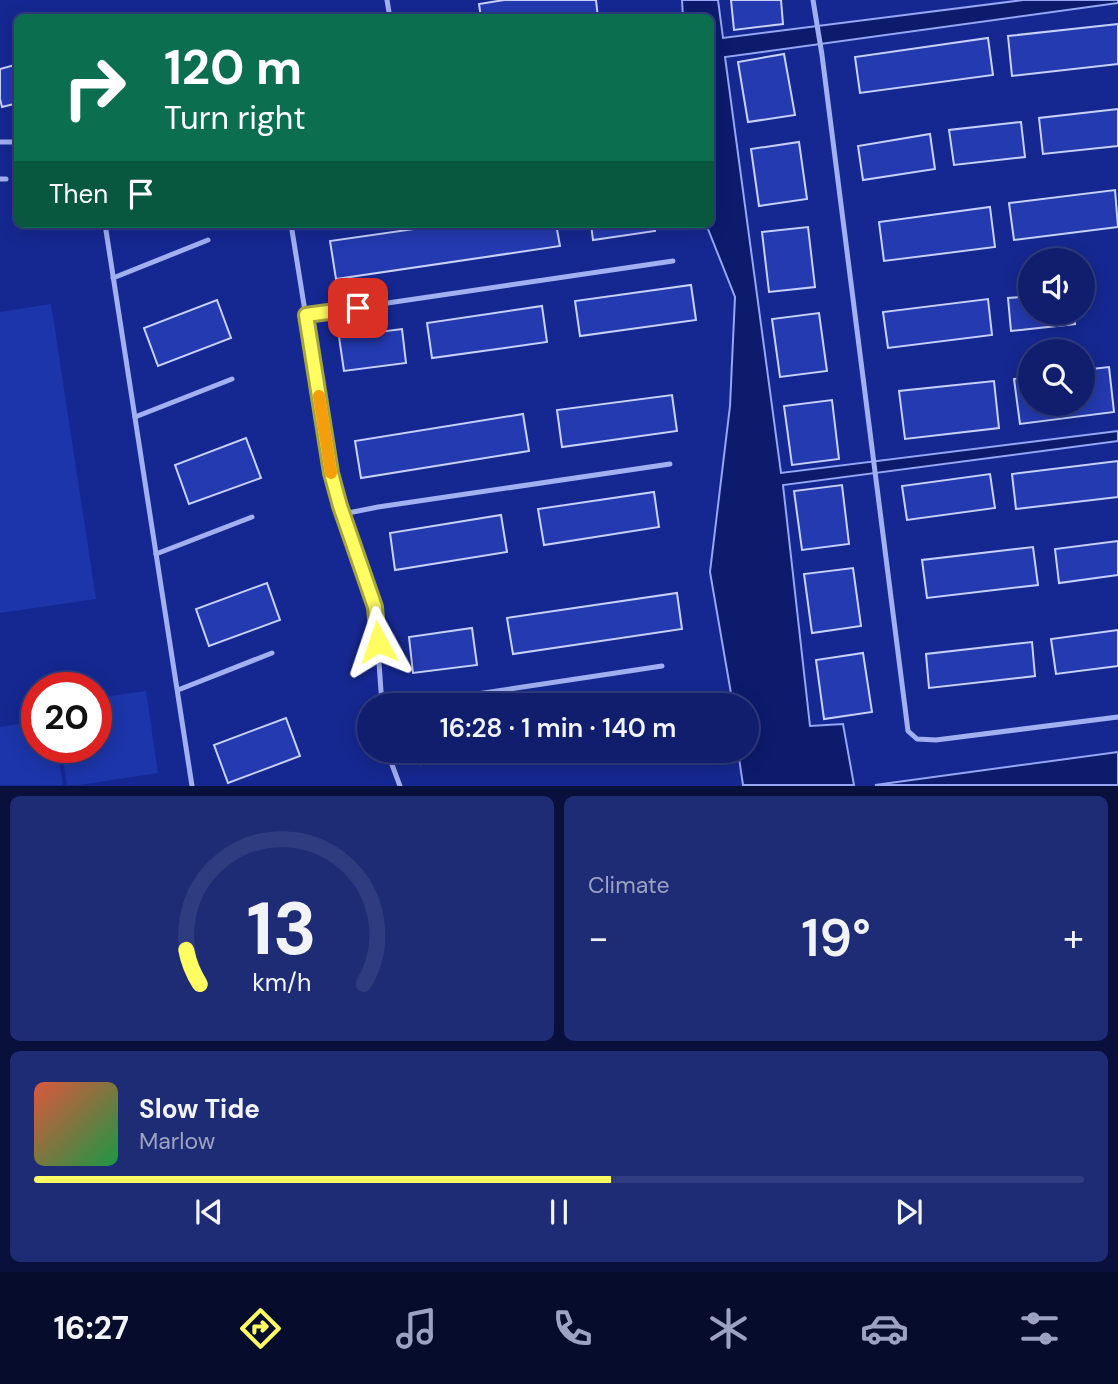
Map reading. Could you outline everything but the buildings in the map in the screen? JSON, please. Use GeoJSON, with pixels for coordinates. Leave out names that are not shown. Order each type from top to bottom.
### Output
{"type":"FeatureCollection","features":[{"type":"Feature","properties":{"kind":"lane"},"geometry":{"type":"LineString","coordinates":[[813,0],[908,731],[917,739],[936,740],[1118,716]]}},
{"type":"Feature","properties":{"kind":"lane"},"geometry":{"type":"LineString","coordinates":[[106,228],[192,786]]}},
{"type":"Feature","properties":{"kind":"lane"},"geometry":{"type":"LineString","coordinates":[[292,228],[331,473],[375,607],[381,693]]}},
{"type":"Feature","properties":{"kind":"lane"},"geometry":{"type":"LineString","coordinates":[[113,278],[208,240]]}},
{"type":"Feature","properties":{"kind":"lane"},"geometry":{"type":"LineString","coordinates":[[306,315],[673,261]]}},
{"type":"Feature","properties":{"kind":"lane"},"geometry":{"type":"LineString","coordinates":[[135,417],[232,379]]}},
{"type":"Feature","properties":{"kind":"lane"},"geometry":{"type":"LineString","coordinates":[[343,514],[670,464]]}},
{"type":"Feature","properties":{"kind":"lane"},"geometry":{"type":"LineString","coordinates":[[156,554],[252,517]]}},
{"type":"Feature","properties":{"kind":"lane"},"geometry":{"type":"LineString","coordinates":[[178,690],[272,653]]}},
{"type":"Feature","properties":{"kind":"lane"},"geometry":{"type":"LineString","coordinates":[[483,693],[662,666]]}},
{"type":"Feature","properties":{"kind":"lane"},"geometry":{"type":"LineString","coordinates":[[391,763],[398,785]]}},
{"type":"Feature","properties":{"kind":"shaded area"},"geometry":{"type":"Polygon","coordinates":[[[682,0],[718,0],[723,38],[1023,0],[1118,0],[1118,3],[725,57],[781,473],[1118,431],[1118,441],[783,485],[810,726],[843,724],[854,785],[743,785],[740,763],[759,763],[759,693],[731,693],[710,572],[730,406],[735,297],[708,228],[714,228],[714,14],[683,14],[682,0]]]}},
{"type":"Feature","properties":{"kind":"shaded area"},"geometry":{"type":"Polygon","coordinates":[[[51,304],[96,599],[0,613],[0,312],[51,304]]]}},
{"type":"Feature","properties":{"kind":"shaded area"},"geometry":{"type":"Polygon","coordinates":[[[146,691],[158,773],[67,785],[64,763],[112,763],[112,696],[146,691]]]}},
{"type":"Feature","properties":{"kind":"shaded area"},"geometry":{"type":"Polygon","coordinates":[[[21,724],[21,763],[60,763],[63,785],[0,785],[0,727],[21,724]]]}},
{"type":"Feature","properties":{"kind":"shaded area"},"geometry":{"type":"Polygon","coordinates":[[[1118,752],[1118,785],[875,785],[1118,752]]]}},
{"type":"Feature","properties":{"kind":"slow traffic"},"geometry":{"type":"LineString","coordinates":[[319,396],[331,473]]}},
{"type":"Feature","properties":{"kind":"route"},"geometry":{"type":"LineString","coordinates":[[358,308],[306,315],[331,473],[375,607],[378,642]]}}]}
